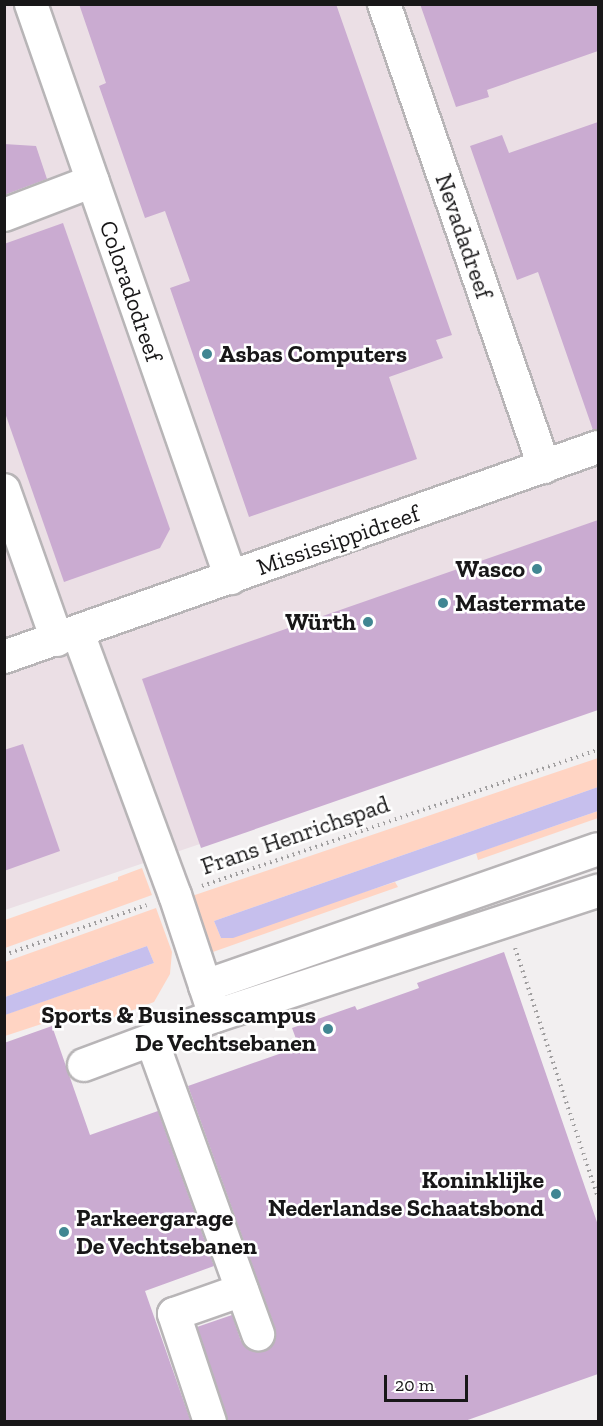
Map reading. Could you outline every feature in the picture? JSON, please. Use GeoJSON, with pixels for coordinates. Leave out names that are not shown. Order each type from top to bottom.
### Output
{"type":"FeatureCollection","features":[{"type":"Feature","properties":{"kind":"street","name":"Coloradodreef"},"geometry":{"type":"LineString","coordinates":[[31,4],[231,578]]}},
{"type":"Feature","properties":{"kind":"street","name":"Nevadadreef"},"geometry":{"type":"LineString","coordinates":[[384,4],[544,467]]}},
{"type":"Feature","properties":{"kind":"street"},"geometry":{"type":"LineString","coordinates":[[4,214],[93,181]]}},
{"type":"Feature","properties":{"kind":"street","name":"Mississippidreef"},"geometry":{"type":"LineString","coordinates":[[4,657],[598,447]]}},
{"type":"Feature","properties":{"kind":"street"},"geometry":{"type":"LineString","coordinates":[[4,490],[175,895],[215,1016]]}},
{"type":"Feature","properties":{"kind":"street"},"geometry":{"type":"LineString","coordinates":[[205,986],[598,849]]}},
{"type":"Feature","properties":{"kind":"street"},"geometry":{"type":"LineString","coordinates":[[84,1065],[215,1016],[598,891]]}},
{"type":"Feature","properties":{"kind":"street"},"geometry":{"type":"LineString","coordinates":[[152,1041],[258,1334]]}},
{"type":"Feature","properties":{"kind":"street"},"geometry":{"type":"LineString","coordinates":[[210,1422],[174,1314],[242,1290]]}},
{"type":"Feature","properties":{"kind":"path","name":"Frans Henrichspad"},"geometry":{"type":"LineString","coordinates":[[4,955],[598,750]]}},
{"type":"Feature","properties":{"kind":"path"},"geometry":{"type":"LineString","coordinates":[[515,946],[598,1198]]}},
{"type":"Feature","properties":{"kind":"shaded area"},"geometry":{"type":"Polygon","coordinates":[[[4,5],[598,5],[598,709],[5,910],[4,5]]]}},
{"type":"Feature","properties":{"kind":"shaded area"},"geometry":{"type":"Polygon","coordinates":[[[598,758],[598,787],[214,921],[221,938],[395,882],[398,887],[210,953],[189,897],[598,758]]]}},
{"type":"Feature","properties":{"kind":"shaded area"},"geometry":{"type":"Polygon","coordinates":[[[598,787],[598,811],[233,938],[221,938],[214,921],[598,787]]]}},
{"type":"Feature","properties":{"kind":"shaded area"},"geometry":{"type":"Polygon","coordinates":[[[598,811],[598,818],[478,860],[476,853],[598,811]]]}},
{"type":"Feature","properties":{"kind":"shaded area"},"geometry":{"type":"Polygon","coordinates":[[[142,868],[152,895],[5,948],[5,920],[118,880],[118,877],[142,868]]]}},
{"type":"Feature","properties":{"kind":"shaded area"},"geometry":{"type":"Polygon","coordinates":[[[156,908],[172,952],[170,974],[154,1002],[112,1018],[98,1010],[72,1014],[5,1036],[4,1015],[154,963],[147,946],[5,997],[5,962],[156,908]]]}},
{"type":"Feature","properties":{"kind":"shaded area"},"geometry":{"type":"Polygon","coordinates":[[[147,946],[154,963],[5,1015],[5,997],[147,946]]]}},
{"type":"Feature","properties":{"kind":"building"},"geometry":{"type":"Polygon","coordinates":[[[79,4],[336,4],[452,335],[436,340],[443,358],[389,377],[417,459],[249,517],[170,288],[190,281],[165,211],[145,218],[99,86],[106,83],[79,4]]]}},
{"type":"Feature","properties":{"kind":"building"},"geometry":{"type":"Polygon","coordinates":[[[420,4],[598,4],[598,51],[487,90],[489,97],[456,107],[420,4]]]}},
{"type":"Feature","properties":{"kind":"building"},"geometry":{"type":"Polygon","coordinates":[[[598,122],[598,429],[593,430],[538,272],[517,280],[470,146],[502,135],[509,153],[598,122]]]}},
{"type":"Feature","properties":{"kind":"building"},"geometry":{"type":"Polygon","coordinates":[[[4,144],[36,146],[47,179],[4,195],[4,144]]]}},
{"type":"Feature","properties":{"kind":"building"},"geometry":{"type":"Polygon","coordinates":[[[63,223],[170,529],[160,548],[64,582],[4,410],[4,244],[63,223]]]}},
{"type":"Feature","properties":{"kind":"building"},"geometry":{"type":"Polygon","coordinates":[[[598,520],[598,710],[201,848],[142,679],[598,520]]]}},
{"type":"Feature","properties":{"kind":"building"},"geometry":{"type":"Polygon","coordinates":[[[23,744],[60,851],[4,871],[4,750],[23,744]]]}},
{"type":"Feature","properties":{"kind":"building"},"geometry":{"type":"Polygon","coordinates":[[[504,952],[598,1225],[598,1374],[462,1422],[227,1422],[197,1327],[232,1315],[241,1341],[255,1352],[265,1351],[271,1346],[276,1338],[275,1328],[188,1086],[299,1047],[292,1028],[355,1006],[357,1010],[408,992],[419,988],[417,983],[504,952]]]}},
{"type":"Feature","properties":{"kind":"building","name":"Parkeergarage De Vechtsebanen"},"geometry":{"type":"Polygon","coordinates":[[[52,1026],[90,1135],[158,1111],[214,1266],[145,1291],[191,1422],[4,1422],[4,1043],[52,1026]]]}},
{"type":"Feature","properties":{"kind":"place","name":"Asbas Computers"},"geometry":{"type":"Point","coordinates":[207,354]}},
{"type":"Feature","properties":{"kind":"place","name":"Wasco"},"geometry":{"type":"Point","coordinates":[537,569]}},
{"type":"Feature","properties":{"kind":"place","name":"Mastermate"},"geometry":{"type":"Point","coordinates":[443,603]}},
{"type":"Feature","properties":{"kind":"place","name":"Würth"},"geometry":{"type":"Point","coordinates":[368,622]}},
{"type":"Feature","properties":{"kind":"place","name":"Sports & Businesscampus De Vechtsebanen"},"geometry":{"type":"Point","coordinates":[328,1029]}},
{"type":"Feature","properties":{"kind":"place","name":"Koninklijke Nederlandse Schaatsbond"},"geometry":{"type":"Point","coordinates":[556,1194]}},
{"type":"Feature","properties":{"kind":"place","name":"Parkeergarage De Vechtsebanen"},"geometry":{"type":"Point","coordinates":[64,1232]}}]}
